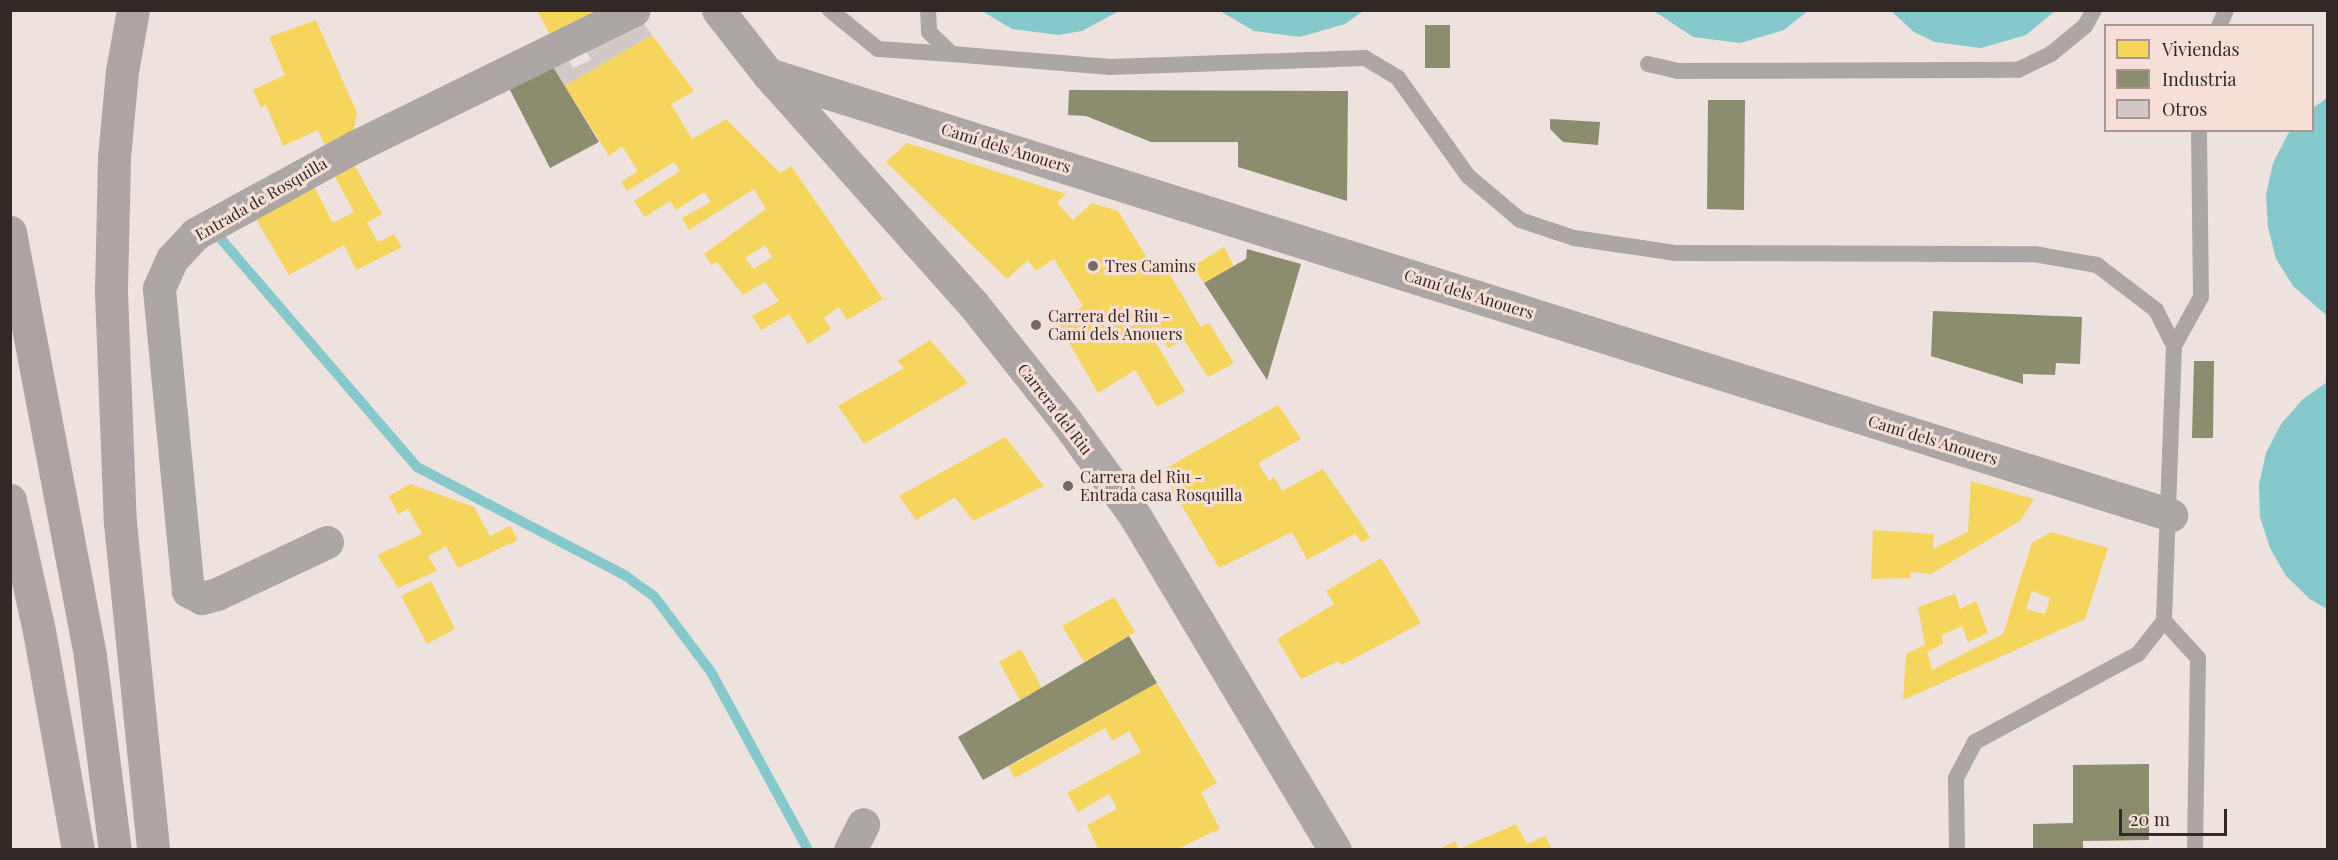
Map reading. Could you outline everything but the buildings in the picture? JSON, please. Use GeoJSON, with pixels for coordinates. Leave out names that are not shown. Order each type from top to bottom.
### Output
{"type":"FeatureCollection","features":[{"type":"Feature","properties":{"kind":"highway"},"geometry":{"type":"LineString","coordinates":[[133,10],[114,158],[111,292],[120,523],[153,849]]}},
{"type":"Feature","properties":{"kind":"highway"},"geometry":{"type":"LineString","coordinates":[[10,232],[90,656],[116,849]]}},
{"type":"Feature","properties":{"kind":"highway"},"geometry":{"type":"LineString","coordinates":[[10,500],[39,631],[78,849]]}},
{"type":"Feature","properties":{"kind":"street","name":"Entrada de Rosquilla"},"geometry":{"type":"LineString","coordinates":[[327,542],[217,594],[202,598],[188,591],[159,288],[172,259],[195,234],[356,146],[633,10]]}},
{"type":"Feature","properties":{"kind":"street","name":"Carrera del Riu"},"geometry":{"type":"LineString","coordinates":[[718,10],[768,74],[972,304],[1066,421],[1135,516],[1335,849]]}},
{"type":"Feature","properties":{"kind":"street","name":"Camí dels Anouers"},"geometry":{"type":"LineString","coordinates":[[768,74],[2171,515]]}},
{"type":"Feature","properties":{"kind":"lane"},"geometry":{"type":"LineString","coordinates":[[830,10],[878,50],[1110,68],[1365,58],[1398,78],[1468,176],[1520,220],[1574,238],[1675,253],[2034,254],[2097,265],[2156,310],[2174,346],[2171,515],[2164,621],[2138,654],[1975,742],[1956,778],[1957,849]]}},
{"type":"Feature","properties":{"kind":"lane"},"geometry":{"type":"LineString","coordinates":[[928,10],[929,32],[952,54]]}},
{"type":"Feature","properties":{"kind":"lane"},"geometry":{"type":"LineString","coordinates":[[1648,64],[1678,71],[2019,70],[2051,54],[2085,26],[2094,10]]}},
{"type":"Feature","properties":{"kind":"lane"},"geometry":{"type":"LineString","coordinates":[[2220,24],[2226,10]]}},
{"type":"Feature","properties":{"kind":"lane"},"geometry":{"type":"LineString","coordinates":[[2174,346],[2201,297],[2199,132]]}},
{"type":"Feature","properties":{"kind":"lane"},"geometry":{"type":"LineString","coordinates":[[2164,621],[2198,658],[2195,849]]}},
{"type":"Feature","properties":{"kind":"water"},"geometry":{"type":"Polygon","coordinates":[[[982,11],[1119,11],[1082,31],[1058,35],[1012,29],[982,11]]]}},
{"type":"Feature","properties":{"kind":"water"},"geometry":{"type":"Polygon","coordinates":[[[1220,11],[1363,11],[1345,24],[1300,37],[1254,31],[1220,11]]]}},
{"type":"Feature","properties":{"kind":"water"},"geometry":{"type":"Polygon","coordinates":[[[1654,11],[1808,11],[1784,30],[1740,43],[1693,37],[1654,11]]]}},
{"type":"Feature","properties":{"kind":"water"},"geometry":{"type":"Polygon","coordinates":[[[1891,11],[2055,11],[2026,35],[1981,48],[1935,42],[1914,32],[1891,11]]]}},
{"type":"Feature","properties":{"kind":"water"},"geometry":{"type":"Polygon","coordinates":[[[2327,98],[2327,316],[2293,286],[2276,259],[2268,227],[2266,195],[2273,163],[2288,134],[2290,132],[2314,132],[2314,107],[2327,98]]]}},
{"type":"Feature","properties":{"kind":"water"},"geometry":{"type":"Polygon","coordinates":[[[2327,382],[2327,609],[2310,599],[2286,576],[2270,548],[2260,517],[2259,484],[2266,453],[2281,424],[2303,399],[2327,382]]]}},
{"type":"Feature","properties":{"kind":"waterway"},"geometry":{"type":"LineString","coordinates":[[221,239],[417,467],[626,576],[654,596],[711,672],[808,850]]}},
{"type":"Feature","properties":{"kind":"place","name":"Tres Camins"},"geometry":{"type":"Point","coordinates":[1093,266]}},
{"type":"Feature","properties":{"kind":"place","name":"Carrera del Riu - Camí dels Anouers"},"geometry":{"type":"Point","coordinates":[1036,325]}},
{"type":"Feature","properties":{"kind":"place","name":"Carrera del Riu - Entrada casa Rosquilla"},"geometry":{"type":"Point","coordinates":[1068,486]}}]}
